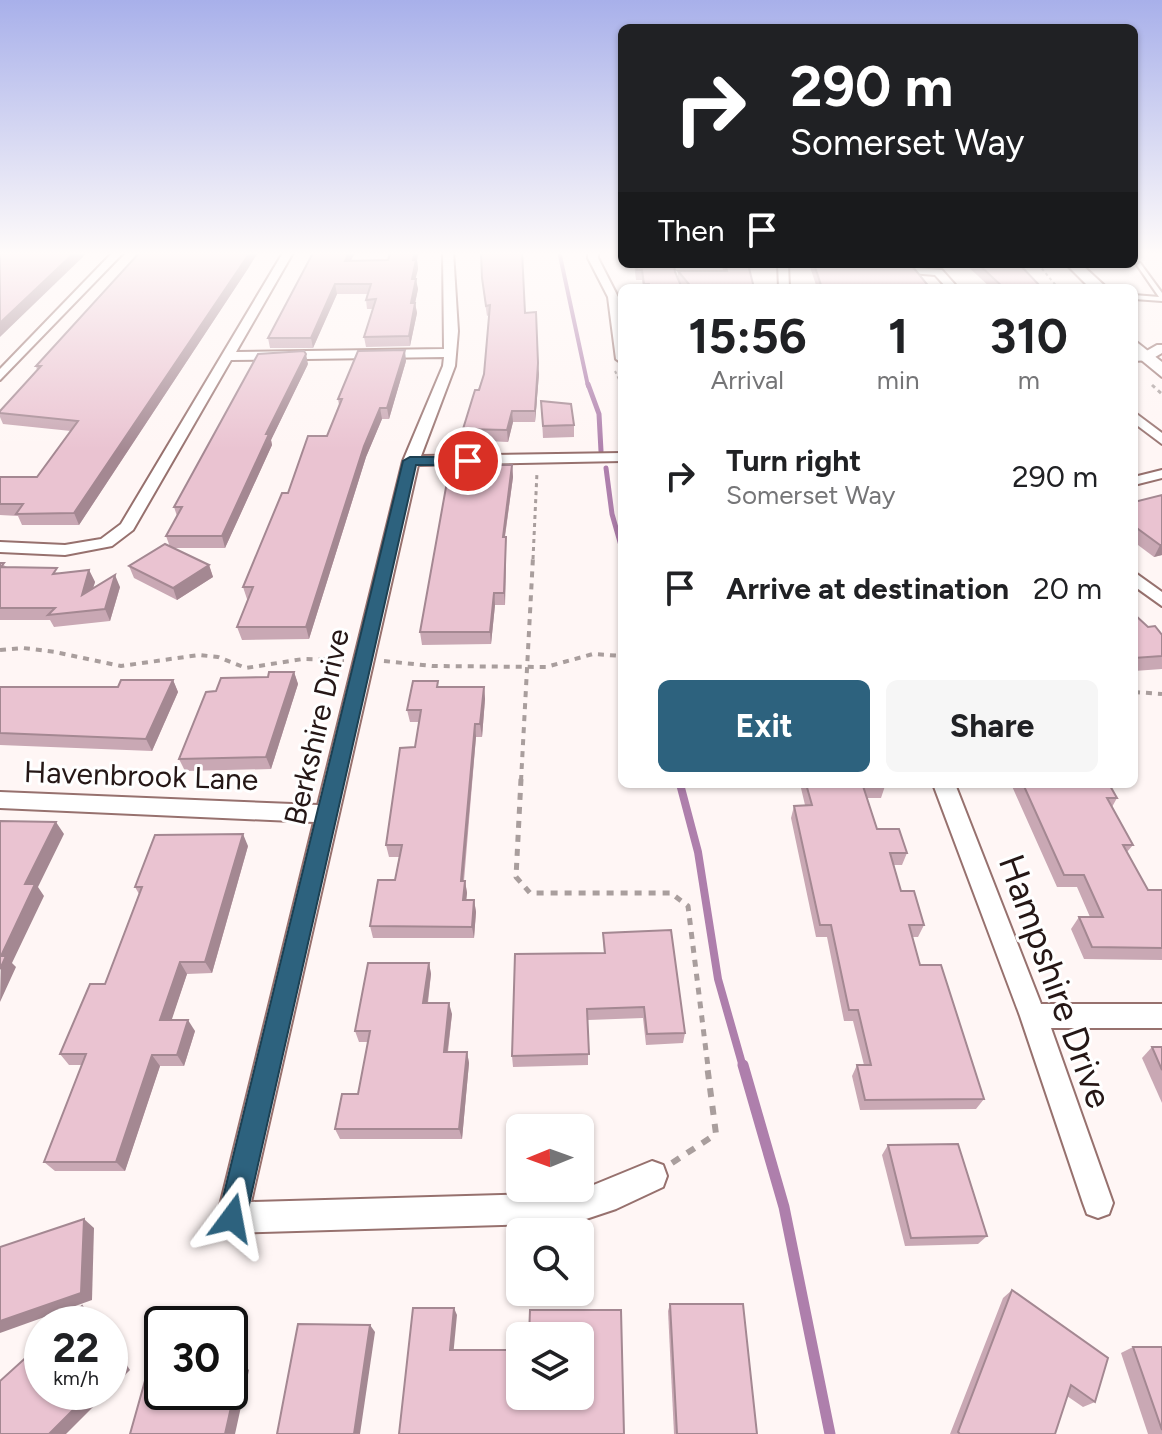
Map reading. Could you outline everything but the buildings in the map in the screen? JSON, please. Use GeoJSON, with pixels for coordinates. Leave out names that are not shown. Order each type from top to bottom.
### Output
{"type":"FeatureCollection","features":[{"type":"Feature","properties":{"kind":"main road"},"geometry":{"type":"LineString","coordinates":[[1147,347],[1162,372]]}},
{"type":"Feature","properties":{"kind":"street"},"geometry":{"type":"LineString","coordinates":[[0,376],[56,318]]}},
{"type":"Feature","properties":{"kind":"street"},"geometry":{"type":"LineString","coordinates":[[0,547],[65,550],[106,543],[127,527],[249,318]]}},
{"type":"Feature","properties":{"kind":"street","name":"Berkshire Drive"},"geometry":{"type":"LineString","coordinates":[[450,318],[451,353],[440,394],[410,461],[232,1218],[574,1208],[605,1198],[652,1176]]}},
{"type":"Feature","properties":{"kind":"street"},"geometry":{"type":"LineString","coordinates":[[227,356],[451,353]]}},
{"type":"Feature","properties":{"kind":"street"},"geometry":{"type":"LineString","coordinates":[[1138,419],[1162,440]]}},
{"type":"Feature","properties":{"kind":"street"},"geometry":{"type":"LineString","coordinates":[[410,461],[618,457]]}},
{"type":"Feature","properties":{"kind":"street"},"geometry":{"type":"LineString","coordinates":[[1138,480],[1162,474]]}},
{"type":"Feature","properties":{"kind":"street"},"geometry":{"type":"LineString","coordinates":[[1138,580],[1162,601]]}},
{"type":"Feature","properties":{"kind":"street","name":"Hampshire Drive"},"geometry":{"type":"LineString","coordinates":[[946,788],[1033,1016],[1098,1203]]}},
{"type":"Feature","properties":{"kind":"street","name":"Havenbrook Lane"},"geometry":{"type":"LineString","coordinates":[[0,800],[328,814]]}},
{"type":"Feature","properties":{"kind":"street"},"geometry":{"type":"LineString","coordinates":[[1033,1016],[1162,1016]]}},
{"type":"Feature","properties":{"kind":"path"},"geometry":{"type":"LineString","coordinates":[[545,468],[536,473],[518,883],[530,893],[671,893],[688,906],[716,1134],[652,1176]]}},
{"type":"Feature","properties":{"kind":"path"},"geometry":{"type":"LineString","coordinates":[[0,650],[23,648],[55,652],[121,666],[199,655],[218,657],[246,668],[303,659],[346,660]]}},
{"type":"Feature","properties":{"kind":"path"},"geometry":{"type":"LineString","coordinates":[[378,660],[432,666],[560,666],[593,654],[618,656]]}},
{"type":"Feature","properties":{"kind":"path"},"geometry":{"type":"LineString","coordinates":[[1138,692],[1162,694]]}},
{"type":"Feature","properties":{"kind":"waterway"},"geometry":{"type":"LineString","coordinates":[[573,318],[588,386]]}},
{"type":"Feature","properties":{"kind":"waterway"},"geometry":{"type":"LineString","coordinates":[[588,384],[599,414],[601,451]]}},
{"type":"Feature","properties":{"kind":"waterway"},"geometry":{"type":"LineString","coordinates":[[606,468],[618,535]]}},
{"type":"Feature","properties":{"kind":"waterway"},"geometry":{"type":"LineString","coordinates":[[681,788],[698,852],[718,979],[743,1067]]}},
{"type":"Feature","properties":{"kind":"waterway"},"geometry":{"type":"LineString","coordinates":[[743,1065],[784,1207],[830,1434]]}},
{"type":"Feature","properties":{"kind":"route"},"geometry":{"type":"LineString","coordinates":[[232,1218],[410,461],[468,461]]}}]}
